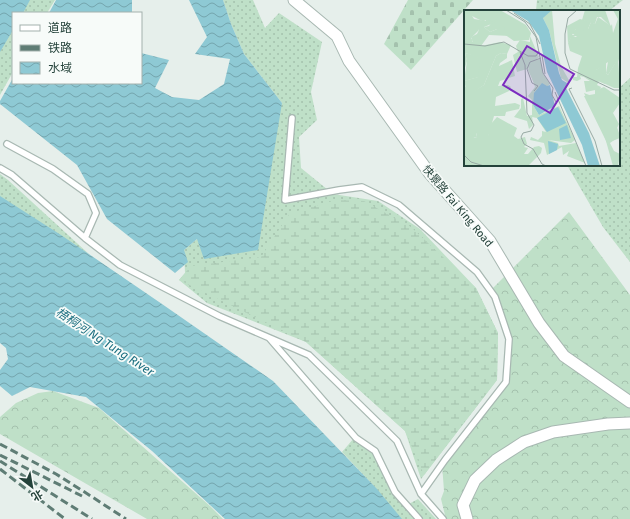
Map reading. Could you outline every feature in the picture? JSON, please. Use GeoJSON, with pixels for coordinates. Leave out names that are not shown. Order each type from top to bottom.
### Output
{"type":"FeatureCollection","features":[{"type":"Feature","properties":{"kind":"street","name":"快景路 Fai King Road"},"geometry":{"type":"LineString","coordinates":[[294,0],[337,36],[349,61],[430,174],[490,241],[539,323],[564,356],[630,402]]}},
{"type":"Feature","properties":{"kind":"street"},"geometry":{"type":"LineString","coordinates":[[467,519],[463,505],[475,480],[496,460],[524,442],[553,432],[608,424],[630,423]]}},
{"type":"Feature","properties":{"kind":"lane"},"geometry":{"type":"LineString","coordinates":[[292,118],[286,200],[362,187],[398,205],[477,272],[495,297],[509,339],[506,382],[445,460],[422,494]]}},
{"type":"Feature","properties":{"kind":"lane"},"geometry":{"type":"LineString","coordinates":[[7,144],[53,169],[88,194],[96,213],[85,238]]}},
{"type":"Feature","properties":{"kind":"lane"},"geometry":{"type":"LineString","coordinates":[[0,168],[12,175],[85,238],[120,265],[220,316],[309,355],[397,441],[422,494],[443,519]]}},
{"type":"Feature","properties":{"kind":"lane"},"geometry":{"type":"LineString","coordinates":[[268,337],[356,438],[375,451],[395,492],[419,519]]}},
{"type":"Feature","properties":{"kind":"green space"},"geometry":{"type":"Polygon","coordinates":[[[0,0],[55,0],[48,12],[12,12],[12,74],[0,95],[0,0]]]}},
{"type":"Feature","properties":{"kind":"green space"},"geometry":{"type":"Polygon","coordinates":[[[223,0],[253,0],[265,28],[279,13],[322,42],[311,92],[317,120],[299,137],[301,168],[333,194],[378,201],[420,229],[476,288],[498,333],[497,380],[421,479],[405,431],[306,342],[207,303],[179,280],[185,273],[184,250],[197,239],[282,103],[244,54],[231,24],[223,0]]]}},
{"type":"Feature","properties":{"kind":"green space"},"geometry":{"type":"Polygon","coordinates":[[[408,0],[473,0],[411,70],[384,44],[408,0]]]}},
{"type":"Feature","properties":{"kind":"green space"},"geometry":{"type":"Polygon","coordinates":[[[537,0],[623,0],[610,10],[536,10],[537,0]]]}},
{"type":"Feature","properties":{"kind":"green space"},"geometry":{"type":"Polygon","coordinates":[[[630,78],[630,262],[603,227],[568,166],[620,166],[620,87],[630,78]]]}},
{"type":"Feature","properties":{"kind":"green space"},"geometry":{"type":"Polygon","coordinates":[[[0,174],[8,180],[90,255],[0,197],[0,174]]]}},
{"type":"Feature","properties":{"kind":"green space"},"geometry":{"type":"Polygon","coordinates":[[[336,200],[364,201],[411,227],[476,288],[498,333],[497,380],[424,475],[405,431],[306,342],[179,280],[191,266],[261,257],[290,213],[336,200]]]}},
{"type":"Feature","properties":{"kind":"green space"},"geometry":{"type":"Polygon","coordinates":[[[569,212],[630,295],[630,519],[446,519],[441,499],[444,491],[442,464],[506,378],[507,333],[490,291],[569,212]]]}},
{"type":"Feature","properties":{"kind":"green space"},"geometry":{"type":"Polygon","coordinates":[[[53,391],[99,408],[223,519],[147,519],[0,434],[0,417],[16,403],[38,393],[53,391]]]}},
{"type":"Feature","properties":{"kind":"green space"},"geometry":{"type":"Polygon","coordinates":[[[354,438],[375,451],[396,497],[416,519],[401,519],[372,484],[342,452],[354,438]]]}},
{"type":"Feature","properties":{"kind":"green space"},"geometry":{"type":"Polygon","coordinates":[[[418,499],[436,519],[419,519],[407,505],[418,499]]]}},
{"type":"Feature","properties":{"kind":"water"},"geometry":{"type":"Polygon","coordinates":[[[0,0],[30,0],[24,12],[12,12],[12,32],[0,52],[0,0]]]}},
{"type":"Feature","properties":{"kind":"water"},"geometry":{"type":"Polygon","coordinates":[[[56,0],[132,0],[132,12],[50,12],[56,0]]]}},
{"type":"Feature","properties":{"kind":"water"},"geometry":{"type":"Polygon","coordinates":[[[189,0],[223,0],[231,24],[244,54],[282,103],[258,250],[204,259],[197,239],[184,250],[188,262],[175,273],[107,219],[77,165],[0,104],[0,101],[12,80],[12,84],[142,84],[142,53],[169,60],[155,88],[172,97],[199,100],[224,84],[230,59],[195,54],[207,37],[189,0]]]}},
{"type":"Feature","properties":{"kind":"water","name":"梧桐河 Ng Tung River"},"geometry":{"type":"Polygon","coordinates":[[[0,196],[61,235],[273,381],[377,489],[402,519],[225,519],[152,451],[86,397],[30,387],[12,396],[0,386],[0,370],[8,359],[6,348],[0,343],[0,196]]]}},
{"type":"Feature","properties":{"kind":"railway"},"geometry":{"type":"LineString","coordinates":[[0,444],[56,474],[126,519]]}},
{"type":"Feature","properties":{"kind":"railway"},"geometry":{"type":"LineString","coordinates":[[0,455],[82,496]]}},
{"type":"Feature","properties":{"kind":"railway"},"geometry":{"type":"LineString","coordinates":[[0,461],[92,519]]}},
{"type":"Feature","properties":{"kind":"railway"},"geometry":{"type":"LineString","coordinates":[[0,469],[65,519]]}}]}
